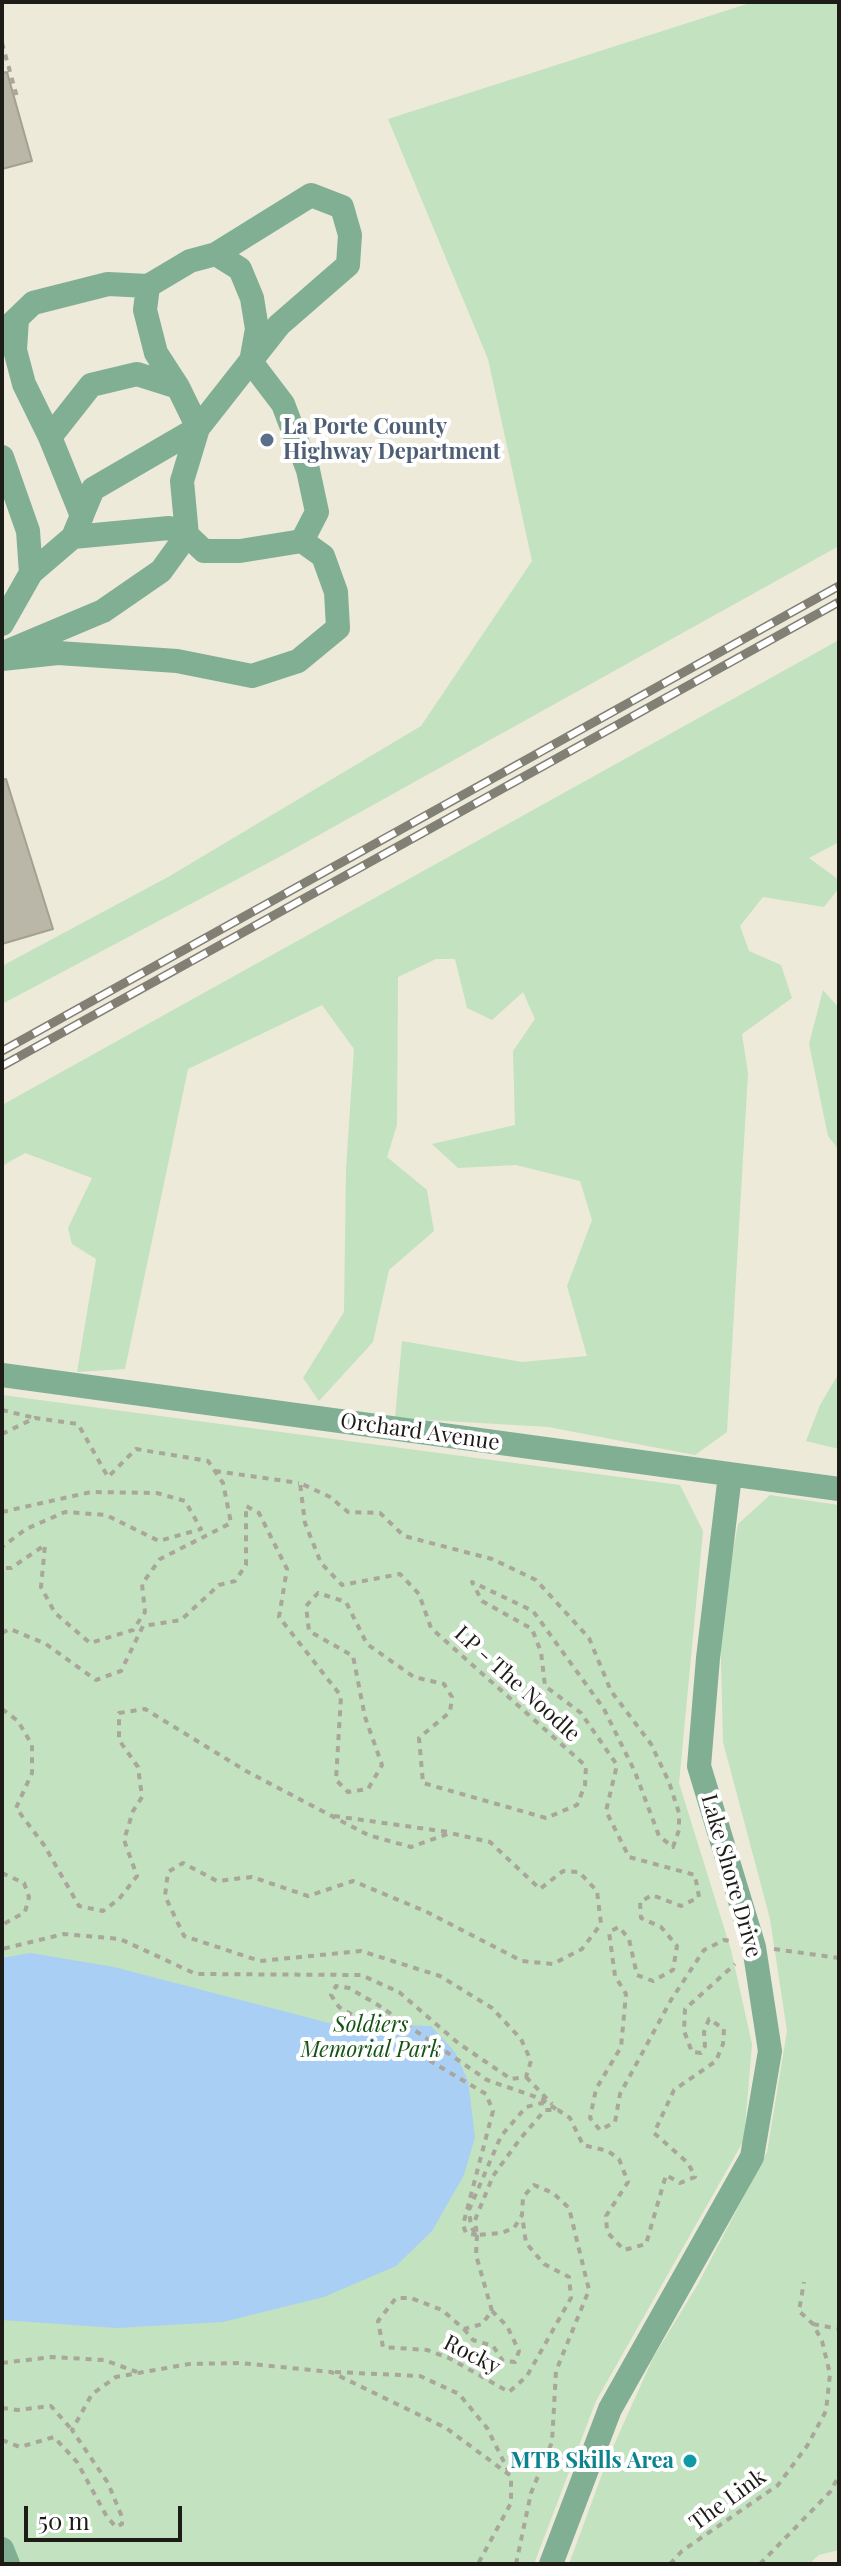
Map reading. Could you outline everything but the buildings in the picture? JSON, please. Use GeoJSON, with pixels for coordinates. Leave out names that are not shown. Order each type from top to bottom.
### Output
{"type":"FeatureCollection","features":[{"type":"Feature","properties":{"kind":"street"},"geometry":{"type":"LineString","coordinates":[[2,624],[31,573],[77,526],[93,489],[198,428],[279,325],[348,265],[350,235],[342,207],[311,195],[216,254],[190,261],[148,286],[108,284],[33,303],[9,326],[24,384],[50,437],[77,526]]}},
{"type":"Feature","properties":{"kind":"street"},"geometry":{"type":"LineString","coordinates":[[216,254],[240,269],[252,298],[257,329],[251,362],[283,404],[308,470],[317,512],[302,541]]}},
{"type":"Feature","properties":{"kind":"street"},"geometry":{"type":"LineString","coordinates":[[2,653],[103,611],[161,571],[187,535],[182,481],[198,428],[178,387],[156,353],[145,310],[148,286]]}},
{"type":"Feature","properties":{"kind":"street"},"geometry":{"type":"LineString","coordinates":[[50,437],[91,385],[137,374],[178,387]]}},
{"type":"Feature","properties":{"kind":"street"},"geometry":{"type":"LineString","coordinates":[[2,457],[28,531],[31,573]]}},
{"type":"Feature","properties":{"kind":"street"},"geometry":{"type":"LineString","coordinates":[[2,659],[58,653],[177,661],[252,676],[298,661],[338,628],[336,592],[323,556],[302,541],[240,551],[204,551],[187,535],[169,528],[77,526]]}},
{"type":"Feature","properties":{"kind":"street","name":"Orchard Avenue"},"geometry":{"type":"LineString","coordinates":[[2,1375],[839,1489]]}},
{"type":"Feature","properties":{"kind":"street","name":"Lake Shore Drive"},"geometry":{"type":"LineString","coordinates":[[551,2564],[610,2409],[752,2157],[770,2051],[754,1947],[699,1766],[708,1658],[730,1475]]}},
{"type":"Feature","properties":{"kind":"street"},"geometry":{"type":"LineString","coordinates":[[2,2549],[8,2564]]}},
{"type":"Feature","properties":{"kind":"path"},"geometry":{"type":"LineString","coordinates":[[2,43],[17,97]]}},
{"type":"Feature","properties":{"kind":"path"},"geometry":{"type":"LineString","coordinates":[[2,1410],[78,1424],[108,1477],[136,1449],[208,1461],[223,1483],[231,1523],[160,1559],[142,1584],[145,1612],[133,1630],[90,1643],[55,1613],[41,1587],[45,1545],[11,1568],[2,1568]]}},
{"type":"Feature","properties":{"kind":"path"},"geometry":{"type":"LineString","coordinates":[[2,1434],[35,1418]]}},
{"type":"Feature","properties":{"kind":"path"},"geometry":{"type":"LineString","coordinates":[[215,1471],[300,1483]]}},
{"type":"Feature","properties":{"kind":"path","name":"LP - The Noodle"},"geometry":{"type":"LineString","coordinates":[[2,1633],[10,1629],[46,1644],[96,1680],[121,1671],[143,1626],[181,1620],[219,1585],[235,1581],[246,1565],[246,1506],[259,1513],[287,1569],[279,1617],[341,1696],[336,1780],[348,1792],[368,1789],[382,1765],[365,1717],[353,1656],[309,1631],[306,1606],[318,1593],[346,1602],[367,1644],[414,1677],[444,1684],[452,1697],[450,1712],[419,1738],[423,1783],[546,1818],[577,1805],[585,1785],[586,1766],[431,1628],[419,1594],[400,1574],[342,1585],[321,1563],[305,1523],[300,1483]]}},
{"type":"Feature","properties":{"kind":"path","name":"LP - The Noodle"},"geometry":{"type":"LineString","coordinates":[[300,1483],[330,1497],[348,1512],[380,1513],[404,1536],[492,1559],[536,1580],[589,1638],[611,1691],[651,1744],[669,1782],[679,1813],[679,1830],[673,1847],[659,1836],[635,1772],[604,1709],[533,1611],[472,1582],[482,1601],[532,1629],[541,1652],[545,1686],[581,1713],[617,1765],[606,1811],[629,1857],[695,1875],[699,1897],[681,1906],[652,1895],[640,1902],[641,1918],[661,1927],[677,1946],[673,1970],[653,1981],[637,1975],[629,1939],[619,1927],[609,1932],[615,1976],[626,1994],[621,2047],[596,2089],[590,2118],[600,2130],[615,2122],[620,2094],[671,2000],[704,1950],[724,1940],[754,1947]]}},
{"type":"Feature","properties":{"kind":"path"},"geometry":{"type":"LineString","coordinates":[[2,1512],[91,1492],[157,1493],[185,1501],[201,1529],[159,1541],[106,1515],[65,1512],[26,1529],[2,1547]]}},
{"type":"Feature","properties":{"kind":"path"},"geometry":{"type":"LineString","coordinates":[[2,1709],[18,1721],[32,1745],[32,1773],[16,1808],[44,1845],[79,1906],[103,1911],[119,1899],[137,1876],[124,1840],[133,1811],[142,1797],[138,1767],[119,1740],[119,1713],[145,1709],[246,1771],[368,1835],[411,1847],[450,1833]]}},
{"type":"Feature","properties":{"kind":"path"},"geometry":{"type":"LineString","coordinates":[[330,1815],[490,1842],[540,1889],[563,1871],[579,1872],[597,1891],[601,1924],[582,1949],[553,1964],[522,1961],[427,1912],[353,1881],[308,1896],[252,1877],[217,1881],[183,1863],[168,1872],[165,1896],[184,1936],[260,1961],[361,1951],[440,1976],[492,2008],[521,2039],[531,2061],[526,2077]]}},
{"type":"Feature","properties":{"kind":"path"},"geometry":{"type":"LineString","coordinates":[[2,1873],[24,1883],[29,1897],[25,1912],[2,1925]]}},
{"type":"Feature","properties":{"kind":"path"},"geometry":{"type":"LineString","coordinates":[[2,1949],[64,1934],[120,1939],[196,1974],[361,1975],[399,1992],[491,2069],[511,2079],[526,2077]]}},
{"type":"Feature","properties":{"kind":"path"},"geometry":{"type":"LineString","coordinates":[[516,2564],[531,2493],[552,2442],[556,2371],[589,2290],[569,2208],[553,2193],[534,2185],[523,2197],[522,2215],[514,2228],[501,2233],[466,2233],[463,2225],[493,2111],[486,2094],[339,2007],[331,1995],[336,1986],[349,1988],[487,2080],[542,2099],[570,2118],[583,2145],[608,2151],[619,2159],[628,2182],[606,2216],[607,2232],[624,2250],[646,2244],[666,2175],[680,2183],[695,2177],[688,2163],[654,2133],[674,2090],[716,2061],[723,2044],[724,2029],[709,2019],[704,2032],[705,2046],[701,2053],[692,2052],[684,2031],[685,2009],[754,1947],[839,1958]]}},
{"type":"Feature","properties":{"kind":"path"},"geometry":{"type":"LineString","coordinates":[[526,2077],[558,2110]]}},
{"type":"Feature","properties":{"kind":"path"},"geometry":{"type":"LineString","coordinates":[[477,2235],[471,2227],[469,2210],[501,2136],[526,2107],[542,2103],[558,2110]]}},
{"type":"Feature","properties":{"kind":"path"},"geometry":{"type":"LineString","coordinates":[[477,2235],[475,2220],[493,2176],[545,2110],[558,2110]]}},
{"type":"Feature","properties":{"kind":"path","name":"Rocky"},"geometry":{"type":"LineString","coordinates":[[477,2235],[476,2255],[492,2311],[507,2326],[519,2351],[515,2362],[503,2361],[493,2346],[473,2340],[442,2310],[411,2298],[396,2298],[378,2321],[383,2347],[427,2350],[449,2358],[509,2392],[527,2376],[571,2298],[569,2277],[544,2264],[526,2243],[522,2215]]}},
{"type":"Feature","properties":{"kind":"path","name":"The Link"},"geometry":{"type":"LineString","coordinates":[[670,2564],[682,2551],[778,2485],[807,2446],[826,2411],[830,2374],[822,2341],[813,2324],[799,2311],[804,2282]]}},
{"type":"Feature","properties":{"kind":"path","name":"Rocky"},"geometry":{"type":"LineString","coordinates":[[464,2329],[482,2324],[492,2311]]}},
{"type":"Feature","properties":{"kind":"path"},"geometry":{"type":"LineString","coordinates":[[813,2324],[839,2329]]}},
{"type":"Feature","properties":{"kind":"path"},"geometry":{"type":"LineString","coordinates":[[2,2363],[52,2357],[104,2360],[139,2373]]}},
{"type":"Feature","properties":{"kind":"path"},"geometry":{"type":"LineString","coordinates":[[72,2430],[92,2394],[116,2377],[189,2364],[241,2363],[331,2372],[420,2376],[459,2394],[487,2428],[511,2476],[511,2503],[478,2564]]}},
{"type":"Feature","properties":{"kind":"path"},"geometry":{"type":"LineString","coordinates":[[331,2372],[446,2428],[511,2476]]}},
{"type":"Feature","properties":{"kind":"path"},"geometry":{"type":"LineString","coordinates":[[2,2408],[17,2410],[51,2406],[72,2430],[108,2483],[122,2524],[116,2527],[107,2517],[77,2462],[54,2437],[20,2447],[2,2440]]}},
{"type":"Feature","properties":{"kind":"path"},"geometry":{"type":"LineString","coordinates":[[760,2564],[830,2492],[839,2476]]}},
{"type":"Feature","properties":{"kind":"green space"},"geometry":{"type":"Polygon","coordinates":[[[753,2],[839,2],[839,546],[283,855],[2,1004],[2,966],[168,877],[421,726],[532,561],[488,359],[388,119],[753,2]]]}},
{"type":"Feature","properties":{"kind":"green space"},"geometry":{"type":"Polygon","coordinates":[[[839,640],[839,842],[809,858],[839,880],[839,888],[824,907],[763,897],[740,926],[749,951],[781,965],[792,998],[742,1034],[748,1073],[727,1432],[695,1455],[548,1427],[395,1418],[402,1341],[522,1362],[587,1356],[567,1286],[592,1220],[580,1181],[516,1165],[458,1168],[432,1144],[515,1125],[513,1051],[535,1019],[523,992],[492,1020],[467,1008],[455,959],[436,959],[398,977],[397,1125],[387,1157],[427,1190],[434,1231],[389,1270],[373,1342],[319,1401],[303,1378],[344,1312],[346,1169],[354,1049],[322,1005],[188,1069],[125,1369],[77,1372],[96,1259],[72,1244],[68,1228],[92,1178],[25,1153],[2,1166],[2,1105],[839,640]]]}},
{"type":"Feature","properties":{"kind":"green space"},"geometry":{"type":"Polygon","coordinates":[[[823,990],[839,1008],[839,1150],[828,1136],[809,1044],[823,990]]]}},
{"type":"Feature","properties":{"kind":"green space"},"geometry":{"type":"Polygon","coordinates":[[[839,1373],[839,1449],[806,1441],[820,1405],[839,1373]]]}},
{"type":"Feature","properties":{"kind":"green space","name":"Soldiers Memorial Park"},"geometry":{"type":"Polygon","coordinates":[[[2,1395],[680,1485],[703,1531],[679,1783],[731,1950],[752,2044],[744,2140],[596,2401],[534,2564],[2,2564],[2,1395]]]}},
{"type":"Feature","properties":{"kind":"green space"},"geometry":{"type":"Polygon","coordinates":[[[770,1495],[839,1505],[839,2550],[819,2555],[809,2564],[569,2564],[608,2458],[653,2358],[698,2284],[767,2152],[787,2031],[770,1919],[723,1742],[720,1621],[738,1524],[770,1495]]]}},
{"type":"Feature","properties":{"kind":"water"},"geometry":{"type":"Polygon","coordinates":[[[30,1953],[114,1967],[329,2023],[431,2026],[455,2052],[468,2081],[475,2137],[464,2175],[432,2231],[396,2266],[324,2297],[223,2322],[116,2328],[2,2320],[2,1958],[30,1953]]]}},
{"type":"Feature","properties":{"kind":"railway"},"geometry":{"type":"LineString","coordinates":[[2,1051],[839,586]]}},
{"type":"Feature","properties":{"kind":"railway"},"geometry":{"type":"LineString","coordinates":[[2,1066],[839,602]]}},
{"type":"Feature","properties":{"kind":"place","name":"La Porte County Highway Department"},"geometry":{"type":"Point","coordinates":[267,440]}},
{"type":"Feature","properties":{"kind":"place","name":"MTB Skills Area"},"geometry":{"type":"Point","coordinates":[690,2461]}}]}
